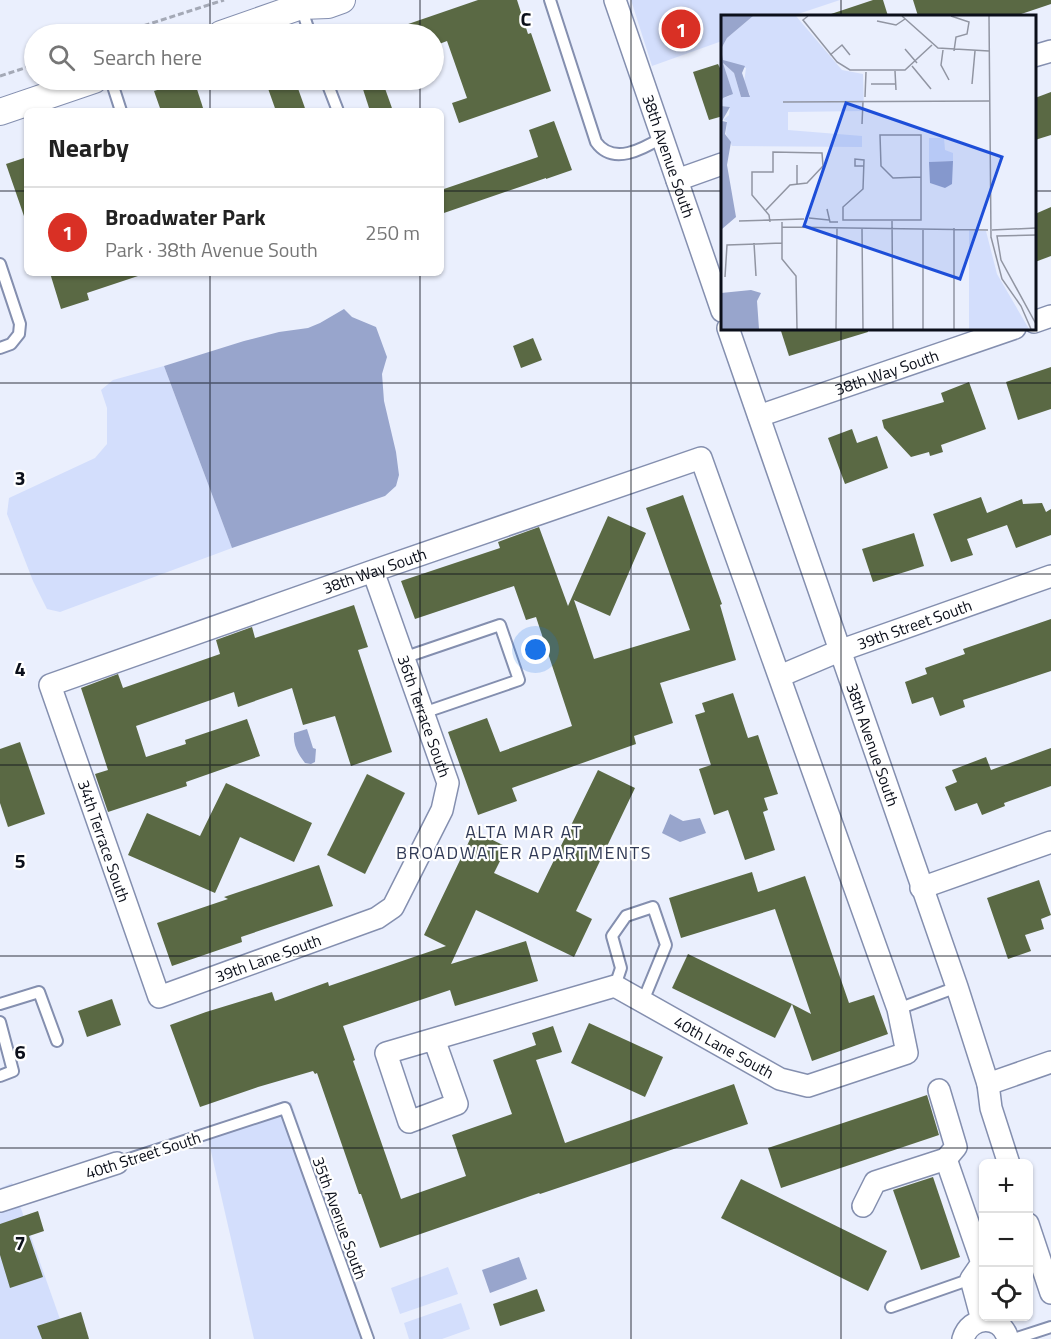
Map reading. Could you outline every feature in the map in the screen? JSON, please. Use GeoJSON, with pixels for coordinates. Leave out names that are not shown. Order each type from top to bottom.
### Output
{"type":"FeatureCollection","features":[{"type":"Feature","properties":{"kind":"street"},"geometry":{"type":"LineString","coordinates":[[248,24],[305,3],[328,5],[342,0]]}},
{"type":"Feature","properties":{"kind":"street","name":"38th Avenue South"},"geometry":{"type":"LineString","coordinates":[[615,0],[721,306]]}},
{"type":"Feature","properties":{"kind":"street"},"geometry":{"type":"LineString","coordinates":[[1036,56],[1051,51]]}},
{"type":"Feature","properties":{"kind":"street"},"geometry":{"type":"LineString","coordinates":[[0,112],[65,90]]}},
{"type":"Feature","properties":{"kind":"street"},"geometry":{"type":"LineString","coordinates":[[677,180],[721,165]]}},
{"type":"Feature","properties":{"kind":"street"},"geometry":{"type":"LineString","coordinates":[[1036,322],[1051,316]]}},
{"type":"Feature","properties":{"kind":"street","name":"38th Avenue South"},"geometry":{"type":"LineString","coordinates":[[729,330],[957,987],[988,1084],[991,1108],[1007,1159]]}},
{"type":"Feature","properties":{"kind":"street","name":"38th Way South"},"geometry":{"type":"LineString","coordinates":[[759,416],[1009,330]]}},
{"type":"Feature","properties":{"kind":"street","name":"38th Way South"},"geometry":{"type":"LineString","coordinates":[[50,685],[701,458],[780,676]]}},
{"type":"Feature","properties":{"kind":"street","name":"36th Terrace South"},"geometry":{"type":"LineString","coordinates":[[373,571],[448,783],[442,810],[393,907],[377,918]]}},
{"type":"Feature","properties":{"kind":"street","name":"39th Street South"},"geometry":{"type":"LineString","coordinates":[[780,676],[839,651],[1051,576]]}},
{"type":"Feature","properties":{"kind":"street"},"geometry":{"type":"LineString","coordinates":[[780,676],[898,1009]]}},
{"type":"Feature","properties":{"kind":"street","name":"34th Terrace South"},"geometry":{"type":"LineString","coordinates":[[50,685],[159,997]]}},
{"type":"Feature","properties":{"kind":"street"},"geometry":{"type":"LineString","coordinates":[[921,888],[1051,842]]}},
{"type":"Feature","properties":{"kind":"street","name":"39th Lane South"},"geometry":{"type":"LineString","coordinates":[[159,997],[377,918]]}},
{"type":"Feature","properties":{"kind":"street"},"geometry":{"type":"LineString","coordinates":[[434,1039],[615,986]]}},
{"type":"Feature","properties":{"kind":"street","name":"40th Lane South"},"geometry":{"type":"LineString","coordinates":[[615,986],[780,1078],[808,1086],[908,1053],[898,1009]]}},
{"type":"Feature","properties":{"kind":"street"},"geometry":{"type":"LineString","coordinates":[[988,1084],[1051,1062]]}},
{"type":"Feature","properties":{"kind":"street"},"geometry":{"type":"LineString","coordinates":[[863,1206],[875,1182],[946,1159],[956,1146],[939,1090]]}},
{"type":"Feature","properties":{"kind":"street"},"geometry":{"type":"LineString","coordinates":[[946,1159],[982,1263],[971,1279],[979,1309]]}},
{"type":"Feature","properties":{"kind":"street","name":"40th Street South"},"geometry":{"type":"LineString","coordinates":[[0,1200],[117,1163]]}},
{"type":"Feature","properties":{"kind":"street"},"geometry":{"type":"LineString","coordinates":[[1033,1237],[1051,1293]]}},
{"type":"Feature","properties":{"kind":"street"},"geometry":{"type":"LineString","coordinates":[[963,1339],[969,1327],[980,1321]]}},
{"type":"Feature","properties":{"kind":"street"},"geometry":{"type":"LineString","coordinates":[[990,1321],[1002,1328],[1008,1339]]}},
{"type":"Feature","properties":{"kind":"lane"},"geometry":{"type":"LineString","coordinates":[[550,0],[599,145],[609,153],[625,153],[648,146],[663,137]]}},
{"type":"Feature","properties":{"kind":"lane"},"geometry":{"type":"LineString","coordinates":[[305,3],[308,24]]}},
{"type":"Feature","properties":{"kind":"lane"},"geometry":{"type":"LineString","coordinates":[[115,90],[121,108]]}},
{"type":"Feature","properties":{"kind":"lane"},"geometry":{"type":"LineString","coordinates":[[330,90],[337,108]]}},
{"type":"Feature","properties":{"kind":"lane"},"geometry":{"type":"LineString","coordinates":[[0,264],[20,324],[19,334],[11,344],[0,348]]}},
{"type":"Feature","properties":{"kind":"lane"},"geometry":{"type":"LineString","coordinates":[[403,658],[500,625],[519,680],[423,713]]}},
{"type":"Feature","properties":{"kind":"lane"},"geometry":{"type":"LineString","coordinates":[[615,986],[621,968],[612,936],[626,916],[653,907],[666,945],[643,1001]]}},
{"type":"Feature","properties":{"kind":"lane"},"geometry":{"type":"LineString","coordinates":[[898,1009],[957,987]]}},
{"type":"Feature","properties":{"kind":"lane"},"geometry":{"type":"LineString","coordinates":[[0,1004],[39,992],[57,1041]]}},
{"type":"Feature","properties":{"kind":"lane"},"geometry":{"type":"LineString","coordinates":[[0,1022],[13,1071],[0,1077]]}},
{"type":"Feature","properties":{"kind":"lane","name":"40th Street South"},"geometry":{"type":"LineString","coordinates":[[117,1163],[285,1108]]}},
{"type":"Feature","properties":{"kind":"lane","name":"35th Avenue South"},"geometry":{"type":"LineString","coordinates":[[285,1108],[368,1339]]}},
{"type":"Feature","properties":{"kind":"lane"},"geometry":{"type":"LineString","coordinates":[[891,1307],[971,1279]]}},
{"type":"Feature","properties":{"kind":"lane"},"geometry":{"type":"LineString","coordinates":[[1014,1339],[1051,1327]]}},
{"type":"Feature","properties":{"kind":"path"},"geometry":{"type":"LineString","coordinates":[[149,24],[224,0]]}},
{"type":"Feature","properties":{"kind":"path"},"geometry":{"type":"LineString","coordinates":[[0,76],[24,68]]}},
{"type":"Feature","properties":{"kind":"shaded area"},"geometry":{"type":"Polygon","coordinates":[[[631,0],[840,0],[795,15],[721,15],[721,41],[652,66],[631,0]]]}},
{"type":"Feature","properties":{"kind":"shaded area"},"geometry":{"type":"Polygon","coordinates":[[[344,309],[352,317],[376,327],[387,357],[382,374],[384,401],[399,475],[396,486],[385,496],[232,548],[164,366],[244,341],[279,332],[308,328],[344,309]]]}},
{"type":"Feature","properties":{"kind":"shaded area"},"geometry":{"type":"Polygon","coordinates":[[[164,366],[232,548],[60,612],[47,609],[33,581],[7,514],[9,498],[95,458],[107,444],[107,408],[101,390],[113,380],[164,366]]]}},
{"type":"Feature","properties":{"kind":"shaded area"},"geometry":{"type":"Polygon","coordinates":[[[307,729],[313,748],[316,749],[315,762],[311,764],[302,760],[294,741],[294,733],[307,729]]]}},
{"type":"Feature","properties":{"kind":"shaded area"},"geometry":{"type":"Polygon","coordinates":[[[670,814],[683,821],[700,818],[706,833],[680,842],[662,833],[670,814]]]}},
{"type":"Feature","properties":{"kind":"shaded area"},"geometry":{"type":"Polygon","coordinates":[[[291,1102],[372,1339],[254,1339],[207,1134],[291,1102]]]}},
{"type":"Feature","properties":{"kind":"shaded area"},"geometry":{"type":"Polygon","coordinates":[[[12,1183],[67,1339],[0,1339],[0,1188],[12,1183]]]}},
{"type":"Feature","properties":{"kind":"shaded area"},"geometry":{"type":"Polygon","coordinates":[[[519,1257],[527,1279],[490,1293],[482,1270],[519,1257]]]}},
{"type":"Feature","properties":{"kind":"shaded area"},"geometry":{"type":"Polygon","coordinates":[[[448,1267],[458,1294],[400,1314],[391,1288],[448,1267]]]}},
{"type":"Feature","properties":{"kind":"shaded area"},"geometry":{"type":"Polygon","coordinates":[[[461,1303],[470,1329],[442,1339],[409,1339],[404,1323],[461,1303]]]}},
{"type":"Feature","properties":{"kind":"building"},"geometry":{"type":"Polygon","coordinates":[[[478,0],[517,0],[551,91],[459,123],[452,103],[467,98],[447,41],[444,42],[444,24],[408,24],[478,0]]]}},
{"type":"Feature","properties":{"kind":"building"},"geometry":{"type":"Polygon","coordinates":[[[873,0],[883,0],[888,15],[832,15],[873,0]]]}},
{"type":"Feature","properties":{"kind":"building"},"geometry":{"type":"Polygon","coordinates":[[[913,0],[1051,0],[1051,4],[1018,15],[918,15],[913,0]]]}},
{"type":"Feature","properties":{"kind":"building"},"geometry":{"type":"Polygon","coordinates":[[[718,64],[721,70],[721,117],[709,120],[693,72],[718,64]]]}},
{"type":"Feature","properties":{"kind":"building"},"geometry":{"type":"Polygon","coordinates":[[[197,90],[203,108],[160,108],[154,91],[197,90]]]}},
{"type":"Feature","properties":{"kind":"building"},"geometry":{"type":"Polygon","coordinates":[[[269,90],[299,90],[305,108],[275,108],[269,90]]]}},
{"type":"Feature","properties":{"kind":"building"},"geometry":{"type":"Polygon","coordinates":[[[363,90],[386,90],[392,108],[369,108],[363,90]]]}},
{"type":"Feature","properties":{"kind":"building"},"geometry":{"type":"Polygon","coordinates":[[[1051,92],[1051,135],[1036,140],[1036,98],[1051,92]]]}},
{"type":"Feature","properties":{"kind":"building"},"geometry":{"type":"Polygon","coordinates":[[[554,121],[572,170],[444,213],[444,189],[538,157],[529,130],[554,121]]]}},
{"type":"Feature","properties":{"kind":"building"},"geometry":{"type":"Polygon","coordinates":[[[24,158],[24,216],[6,164],[24,158]]]}},
{"type":"Feature","properties":{"kind":"building"},"geometry":{"type":"Polygon","coordinates":[[[1051,207],[1051,256],[1036,262],[1036,214],[1051,207]]]}},
{"type":"Feature","properties":{"kind":"building"},"geometry":{"type":"Polygon","coordinates":[[[51,276],[138,276],[87,293],[89,300],[61,309],[51,276]]]}},
{"type":"Feature","properties":{"kind":"building"},"geometry":{"type":"Polygon","coordinates":[[[781,330],[868,330],[868,332],[789,356],[781,330]]]}},
{"type":"Feature","properties":{"kind":"building"},"geometry":{"type":"Polygon","coordinates":[[[533,338],[542,360],[521,368],[513,346],[533,338]]]}},
{"type":"Feature","properties":{"kind":"building"},"geometry":{"type":"Polygon","coordinates":[[[1051,367],[1051,409],[1018,420],[1006,382],[1051,367]]]}},
{"type":"Feature","properties":{"kind":"building"},"geometry":{"type":"Polygon","coordinates":[[[969,382],[986,429],[941,445],[943,452],[930,456],[929,452],[911,457],[884,428],[882,420],[944,402],[941,393],[969,382]]]}},
{"type":"Feature","properties":{"kind":"building"},"geometry":{"type":"Polygon","coordinates":[[[852,429],[857,443],[877,436],[888,468],[845,484],[828,438],[852,429]]]}},
{"type":"Feature","properties":{"kind":"building"},"geometry":{"type":"Polygon","coordinates":[[[683,495],[722,604],[720,605],[736,660],[660,683],[673,723],[634,736],[636,744],[512,788],[517,801],[478,815],[448,732],[487,718],[500,752],[572,726],[536,617],[526,620],[514,586],[415,619],[401,581],[500,548],[498,542],[539,527],[568,606],[608,516],[646,533],[610,616],[574,600],[594,659],[690,630],[646,508],[683,495]]]}},
{"type":"Feature","properties":{"kind":"building"},"geometry":{"type":"Polygon","coordinates":[[[981,497],[987,513],[1022,499],[1023,504],[1042,503],[1046,512],[1051,509],[1051,535],[1016,548],[1007,525],[967,539],[973,555],[951,562],[933,514],[981,497]]]}},
{"type":"Feature","properties":{"kind":"building"},"geometry":{"type":"Polygon","coordinates":[[[914,533],[924,566],[873,582],[862,549],[914,533]]]}},
{"type":"Feature","properties":{"kind":"building"},"geometry":{"type":"Polygon","coordinates":[[[354,605],[368,647],[358,650],[392,752],[351,766],[335,716],[303,725],[292,688],[238,707],[234,692],[136,726],[146,757],[186,744],[185,740],[247,719],[260,756],[186,782],[187,786],[108,812],[95,774],[108,770],[81,688],[118,674],[123,688],[220,654],[216,640],[252,627],[255,638],[354,605]]]}},
{"type":"Feature","properties":{"kind":"building"},"geometry":{"type":"Polygon","coordinates":[[[1051,619],[1051,671],[963,700],[965,707],[940,716],[933,697],[912,704],[905,682],[927,674],[925,668],[965,654],[963,649],[1051,619]]]}},
{"type":"Feature","properties":{"kind":"building"},"geometry":{"type":"Polygon","coordinates":[[[733,693],[748,738],[758,735],[778,794],[764,798],[768,810],[763,812],[775,850],[745,860],[728,810],[714,815],[699,769],[711,765],[695,715],[705,712],[702,703],[733,693]]]}},
{"type":"Feature","properties":{"kind":"building"},"geometry":{"type":"Polygon","coordinates":[[[20,742],[45,814],[8,827],[0,803],[0,749],[20,742]]]}},
{"type":"Feature","properties":{"kind":"building"},"geometry":{"type":"Polygon","coordinates":[[[1051,748],[1051,786],[1004,803],[1005,806],[982,815],[977,803],[955,811],[945,787],[957,782],[952,770],[986,757],[991,770],[1051,748]]]}},
{"type":"Feature","properties":{"kind":"building"},"geometry":{"type":"Polygon","coordinates":[[[598,770],[635,788],[576,911],[592,919],[574,957],[476,910],[451,964],[526,941],[538,981],[455,1006],[450,990],[343,1026],[401,1199],[466,1176],[452,1135],[512,1114],[493,1060],[536,1045],[532,1033],[553,1026],[562,1052],[536,1060],[565,1143],[734,1084],[748,1124],[380,1248],[317,1073],[313,1071],[200,1107],[170,1025],[272,992],[275,1001],[328,982],[329,986],[446,946],[424,935],[474,831],[507,847],[494,873],[538,893],[598,770]]]}},
{"type":"Feature","properties":{"kind":"building"},"geometry":{"type":"Polygon","coordinates":[[[367,774],[405,793],[365,874],[327,855],[367,774]]]}},
{"type":"Feature","properties":{"kind":"building"},"geometry":{"type":"Polygon","coordinates":[[[226,783],[312,823],[294,862],[240,837],[215,893],[128,855],[147,813],[200,836],[226,783]]]}},
{"type":"Feature","properties":{"kind":"building"},"geometry":{"type":"Polygon","coordinates":[[[319,865],[333,906],[241,937],[242,942],[172,966],[157,923],[228,899],[224,897],[319,865]]]}},
{"type":"Feature","properties":{"kind":"building"},"geometry":{"type":"Polygon","coordinates":[[[752,872],[758,892],[805,876],[849,1003],[874,995],[888,1034],[812,1061],[792,1004],[811,1014],[775,909],[681,938],[669,898],[752,872]]]}},
{"type":"Feature","properties":{"kind":"building"},"geometry":{"type":"Polygon","coordinates":[[[1039,880],[1051,915],[1041,919],[1044,929],[1025,935],[1031,951],[1008,959],[987,898],[1039,880]]]}},
{"type":"Feature","properties":{"kind":"building"},"geometry":{"type":"Polygon","coordinates":[[[688,954],[792,1004],[775,1038],[672,988],[688,954]]]}},
{"type":"Feature","properties":{"kind":"building"},"geometry":{"type":"Polygon","coordinates":[[[112,999],[121,1025],[87,1037],[78,1011],[112,999]]]}},
{"type":"Feature","properties":{"kind":"building"},"geometry":{"type":"Polygon","coordinates":[[[589,1023],[663,1057],[645,1097],[571,1063],[589,1023]]]}},
{"type":"Feature","properties":{"kind":"building"},"geometry":{"type":"Polygon","coordinates":[[[927,1095],[939,1135],[781,1188],[768,1148],[927,1095]]]}},
{"type":"Feature","properties":{"kind":"building"},"geometry":{"type":"Polygon","coordinates":[[[933,1177],[960,1257],[921,1270],[893,1190],[933,1177]]]}},
{"type":"Feature","properties":{"kind":"building"},"geometry":{"type":"Polygon","coordinates":[[[741,1179],[887,1251],[868,1291],[721,1218],[741,1179]]]}},
{"type":"Feature","properties":{"kind":"building"},"geometry":{"type":"Polygon","coordinates":[[[38,1211],[44,1231],[29,1236],[43,1277],[10,1288],[0,1255],[0,1224],[38,1211]]]}},
{"type":"Feature","properties":{"kind":"building"},"geometry":{"type":"Polygon","coordinates":[[[537,1289],[545,1311],[500,1326],[493,1304],[537,1289]]]}},
{"type":"Feature","properties":{"kind":"building"},"geometry":{"type":"Polygon","coordinates":[[[81,1312],[89,1339],[42,1339],[37,1326],[81,1312]]]}},
{"type":"Feature","properties":{"kind":"place","name":"Broadwater Park"},"geometry":{"type":"Point","coordinates":[681,29]}},
{"type":"Feature","properties":{"kind":"district","name":"ALTA MAR AT BROADWATER APARTMENTS"},"geometry":{"type":"Point","coordinates":[524,841]}}]}
